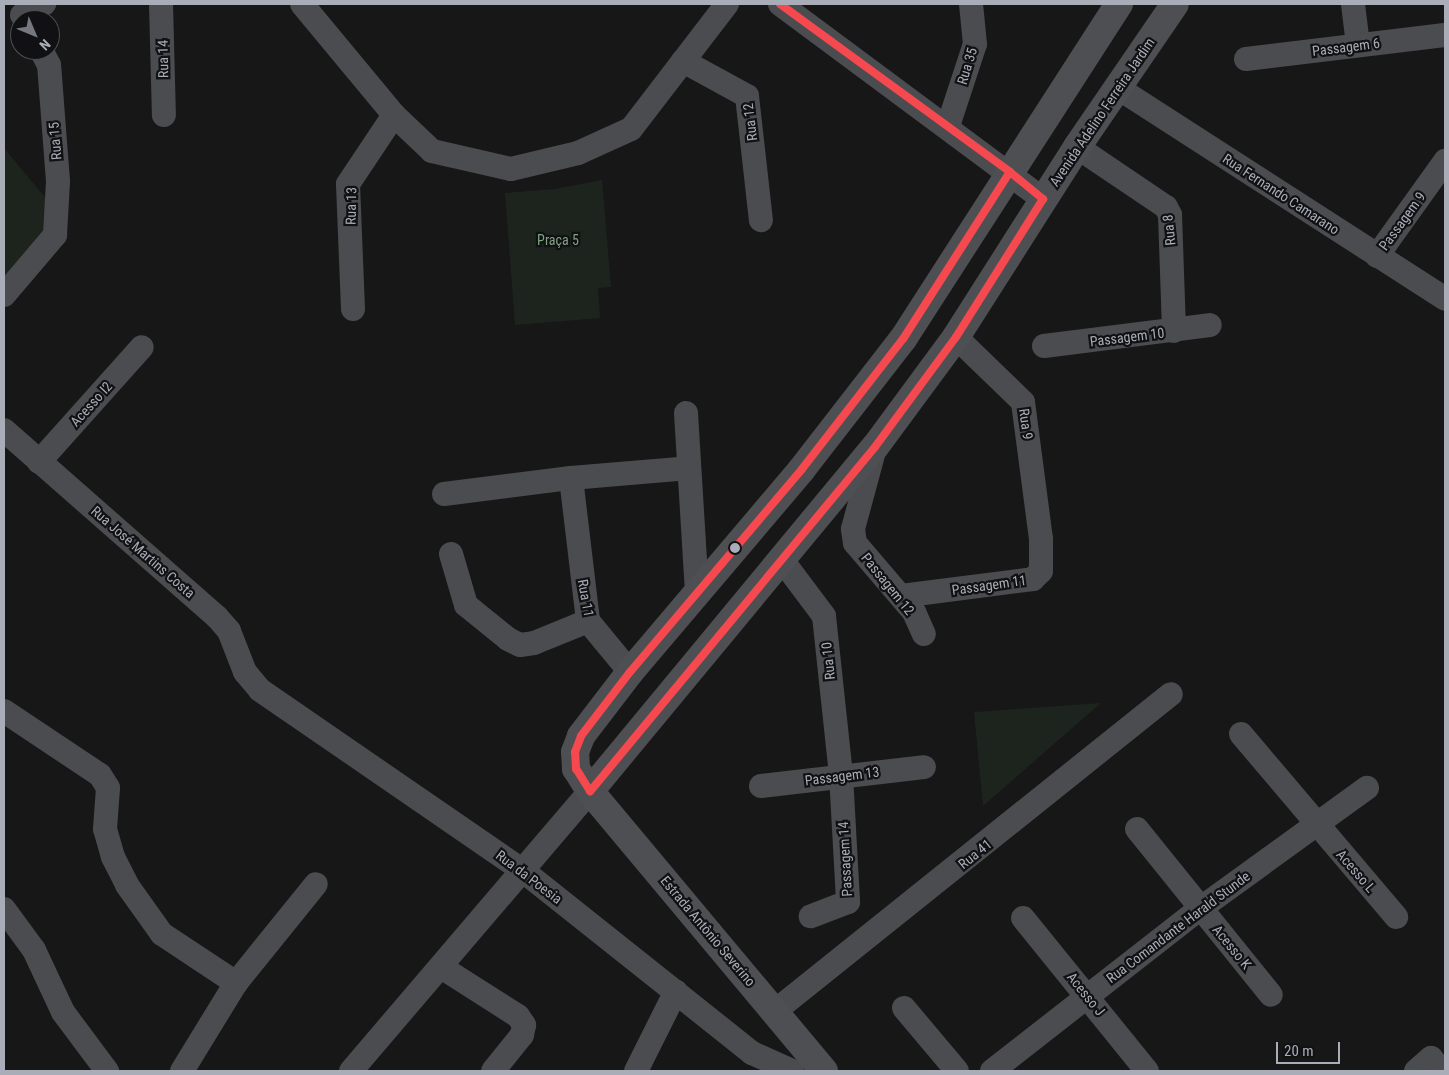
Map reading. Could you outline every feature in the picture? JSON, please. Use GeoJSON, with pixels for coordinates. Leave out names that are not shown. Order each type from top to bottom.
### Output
{"type":"FeatureCollection","features":[{"type":"Feature","properties":{"kind":"main road"},"geometry":{"type":"LineString","coordinates":[[590,791],[576,770],[575,752],[581,736],[630,672],[802,469],[903,339],[1120,4]]}},
{"type":"Feature","properties":{"kind":"main road","name":"Avenida Adelino Ferreira Jardim"},"geometry":{"type":"LineString","coordinates":[[590,791],[875,446],[956,337],[1077,147],[1175,4]]}},
{"type":"Feature","properties":{"kind":"main road","name":"Estrada Antônio Severino"},"geometry":{"type":"LineString","coordinates":[[590,791],[824,1071]]}},
{"type":"Feature","properties":{"kind":"street"},"geometry":{"type":"LineString","coordinates":[[29,10],[44,4]]}},
{"type":"Feature","properties":{"kind":"street","name":"Rua 14"},"geometry":{"type":"LineString","coordinates":[[161,4],[164,115]]}},
{"type":"Feature","properties":{"kind":"street"},"geometry":{"type":"LineString","coordinates":[[302,4],[394,115],[432,151],[511,169],[578,153],[630,129],[727,4]]}},
{"type":"Feature","properties":{"kind":"street"},"geometry":{"type":"LineString","coordinates":[[780,4],[948,126],[1043,199]]}},
{"type":"Feature","properties":{"kind":"street","name":"Rua 35"},"geometry":{"type":"LineString","coordinates":[[948,126],[975,44],[971,4]]}},
{"type":"Feature","properties":{"kind":"street"},"geometry":{"type":"LineString","coordinates":[[1353,4],[1358,45]]}},
{"type":"Feature","properties":{"kind":"street","name":"Passagem 6"},"geometry":{"type":"LineString","coordinates":[[1246,59],[1445,35]]}},
{"type":"Feature","properties":{"kind":"street","name":"Rua 15"},"geometry":{"type":"LineString","coordinates":[[4,295],[55,235],[58,181],[49,65],[46,60]]}},
{"type":"Feature","properties":{"kind":"street","name":"Rua 12"},"geometry":{"type":"LineString","coordinates":[[683,61],[747,96],[761,220]]}},
{"type":"Feature","properties":{"kind":"street","name":"Rua Fernando Camarano"},"geometry":{"type":"LineString","coordinates":[[1118,88],[1445,300]]}},
{"type":"Feature","properties":{"kind":"street","name":"Rua 13"},"geometry":{"type":"LineString","coordinates":[[353,309],[348,184],[394,115]]}},
{"type":"Feature","properties":{"kind":"street","name":"Rua 8"},"geometry":{"type":"LineString","coordinates":[[1077,147],[1158,200],[1170,214],[1174,331]]}},
{"type":"Feature","properties":{"kind":"street","name":"Passagem 9"},"geometry":{"type":"LineString","coordinates":[[1377,256],[1445,161]]}},
{"type":"Feature","properties":{"kind":"street","name":"Passagem 10"},"geometry":{"type":"LineString","coordinates":[[1044,346],[1210,325]]}},
{"type":"Feature","properties":{"kind":"street","name":"Rua 9"},"geometry":{"type":"LineString","coordinates":[[956,337],[1023,402],[1042,539]]}},
{"type":"Feature","properties":{"kind":"street","name":"Acesso I2"},"geometry":{"type":"LineString","coordinates":[[40,462],[142,347]]}},
{"type":"Feature","properties":{"kind":"street"},"geometry":{"type":"LineString","coordinates":[[686,413],[697,592]]}},
{"type":"Feature","properties":{"kind":"street","name":"Rua José Martins Costa"},"geometry":{"type":"LineString","coordinates":[[4,430],[218,617],[229,631],[245,672],[260,690]]}},
{"type":"Feature","properties":{"kind":"street","name":"Passagem 12"},"geometry":{"type":"LineString","coordinates":[[875,446],[852,529],[855,543],[914,612],[924,634]]}},
{"type":"Feature","properties":{"kind":"street"},"geometry":{"type":"LineString","coordinates":[[444,494],[571,478],[689,468]]}},
{"type":"Feature","properties":{"kind":"street","name":"Rua 11"},"geometry":{"type":"LineString","coordinates":[[571,478],[573,510],[588,621],[630,672]]}},
{"type":"Feature","properties":{"kind":"street","name":"Passagem 11"},"geometry":{"type":"LineString","coordinates":[[901,596],[1033,579],[1041,570],[1042,539]]}},
{"type":"Feature","properties":{"kind":"street"},"geometry":{"type":"LineString","coordinates":[[451,554],[466,605],[508,639],[520,645],[534,643],[588,621]]}},
{"type":"Feature","properties":{"kind":"street","name":"Rua 10"},"geometry":{"type":"LineString","coordinates":[[782,560],[824,616],[841,775]]}},
{"type":"Feature","properties":{"kind":"street","name":"Rua da Poesia"},"geometry":{"type":"LineString","coordinates":[[260,690],[522,870],[752,1053],[792,1071]]}},
{"type":"Feature","properties":{"kind":"street","name":"Rua 41"},"geometry":{"type":"LineString","coordinates":[[775,1011],[1171,694]]}},
{"type":"Feature","properties":{"kind":"street"},"geometry":{"type":"LineString","coordinates":[[4,711],[100,774],[108,788],[105,829],[113,858],[127,885],[162,934],[236,983]]}},
{"type":"Feature","properties":{"kind":"street","name":"Acesso L"},"geometry":{"type":"LineString","coordinates":[[1241,734],[1315,825],[1396,917]]}},
{"type":"Feature","properties":{"kind":"street","name":"Passagem 13"},"geometry":{"type":"LineString","coordinates":[[761,786],[841,775],[924,767]]}},
{"type":"Feature","properties":{"kind":"street","name":"Passagem 14"},"geometry":{"type":"LineString","coordinates":[[811,916],[848,902],[841,775]]}},
{"type":"Feature","properties":{"kind":"street","name":"Rua Comandante Harald Stunde"},"geometry":{"type":"LineString","coordinates":[[992,1071],[1201,908],[1367,788]]}},
{"type":"Feature","properties":{"kind":"street","name":"Avenida Adelino Ferreira Jardim"},"geometry":{"type":"LineString","coordinates":[[351,1071],[590,791]]}},
{"type":"Feature","properties":{"kind":"street","name":"Acesso K"},"geometry":{"type":"LineString","coordinates":[[1137,829],[1271,995]]}},
{"type":"Feature","properties":{"kind":"street"},"geometry":{"type":"LineString","coordinates":[[182,1071],[236,983],[316,884]]}},
{"type":"Feature","properties":{"kind":"street"},"geometry":{"type":"LineString","coordinates":[[4,909],[34,950],[63,1012],[107,1071]]}},
{"type":"Feature","properties":{"kind":"street","name":"Acesso J"},"geometry":{"type":"LineString","coordinates":[[1023,918],[1147,1071]]}},
{"type":"Feature","properties":{"kind":"street"},"geometry":{"type":"LineString","coordinates":[[441,967],[518,1016],[524,1025],[522,1035],[493,1071]]}},
{"type":"Feature","properties":{"kind":"street"},"geometry":{"type":"LineString","coordinates":[[636,1071],[676,992]]}},
{"type":"Feature","properties":{"kind":"street"},"geometry":{"type":"LineString","coordinates":[[904,1008],[957,1071]]}},
{"type":"Feature","properties":{"kind":"green space"},"geometry":{"type":"Polygon","coordinates":[[[4,148],[58,213],[4,277],[4,148]]]}},
{"type":"Feature","properties":{"kind":"green space","name":"Praça 5"},"geometry":{"type":"Polygon","coordinates":[[[602,180],[611,287],[598,288],[600,318],[515,325],[505,193],[555,189],[602,180]]]}},
{"type":"Feature","properties":{"kind":"green space"},"geometry":{"type":"Polygon","coordinates":[[[1101,703],[983,806],[974,712],[1101,703]]]}},
{"type":"Feature","properties":{"kind":"transit line"},"geometry":{"type":"LineString","coordinates":[[780,4],[1010,172]]}},
{"type":"Feature","properties":{"kind":"transit line"},"geometry":{"type":"LineString","coordinates":[[1010,172],[1043,199],[956,337],[875,447],[590,791],[576,769],[575,752],[581,736],[630,672],[802,469],[903,339],[1010,172]]}}]}
